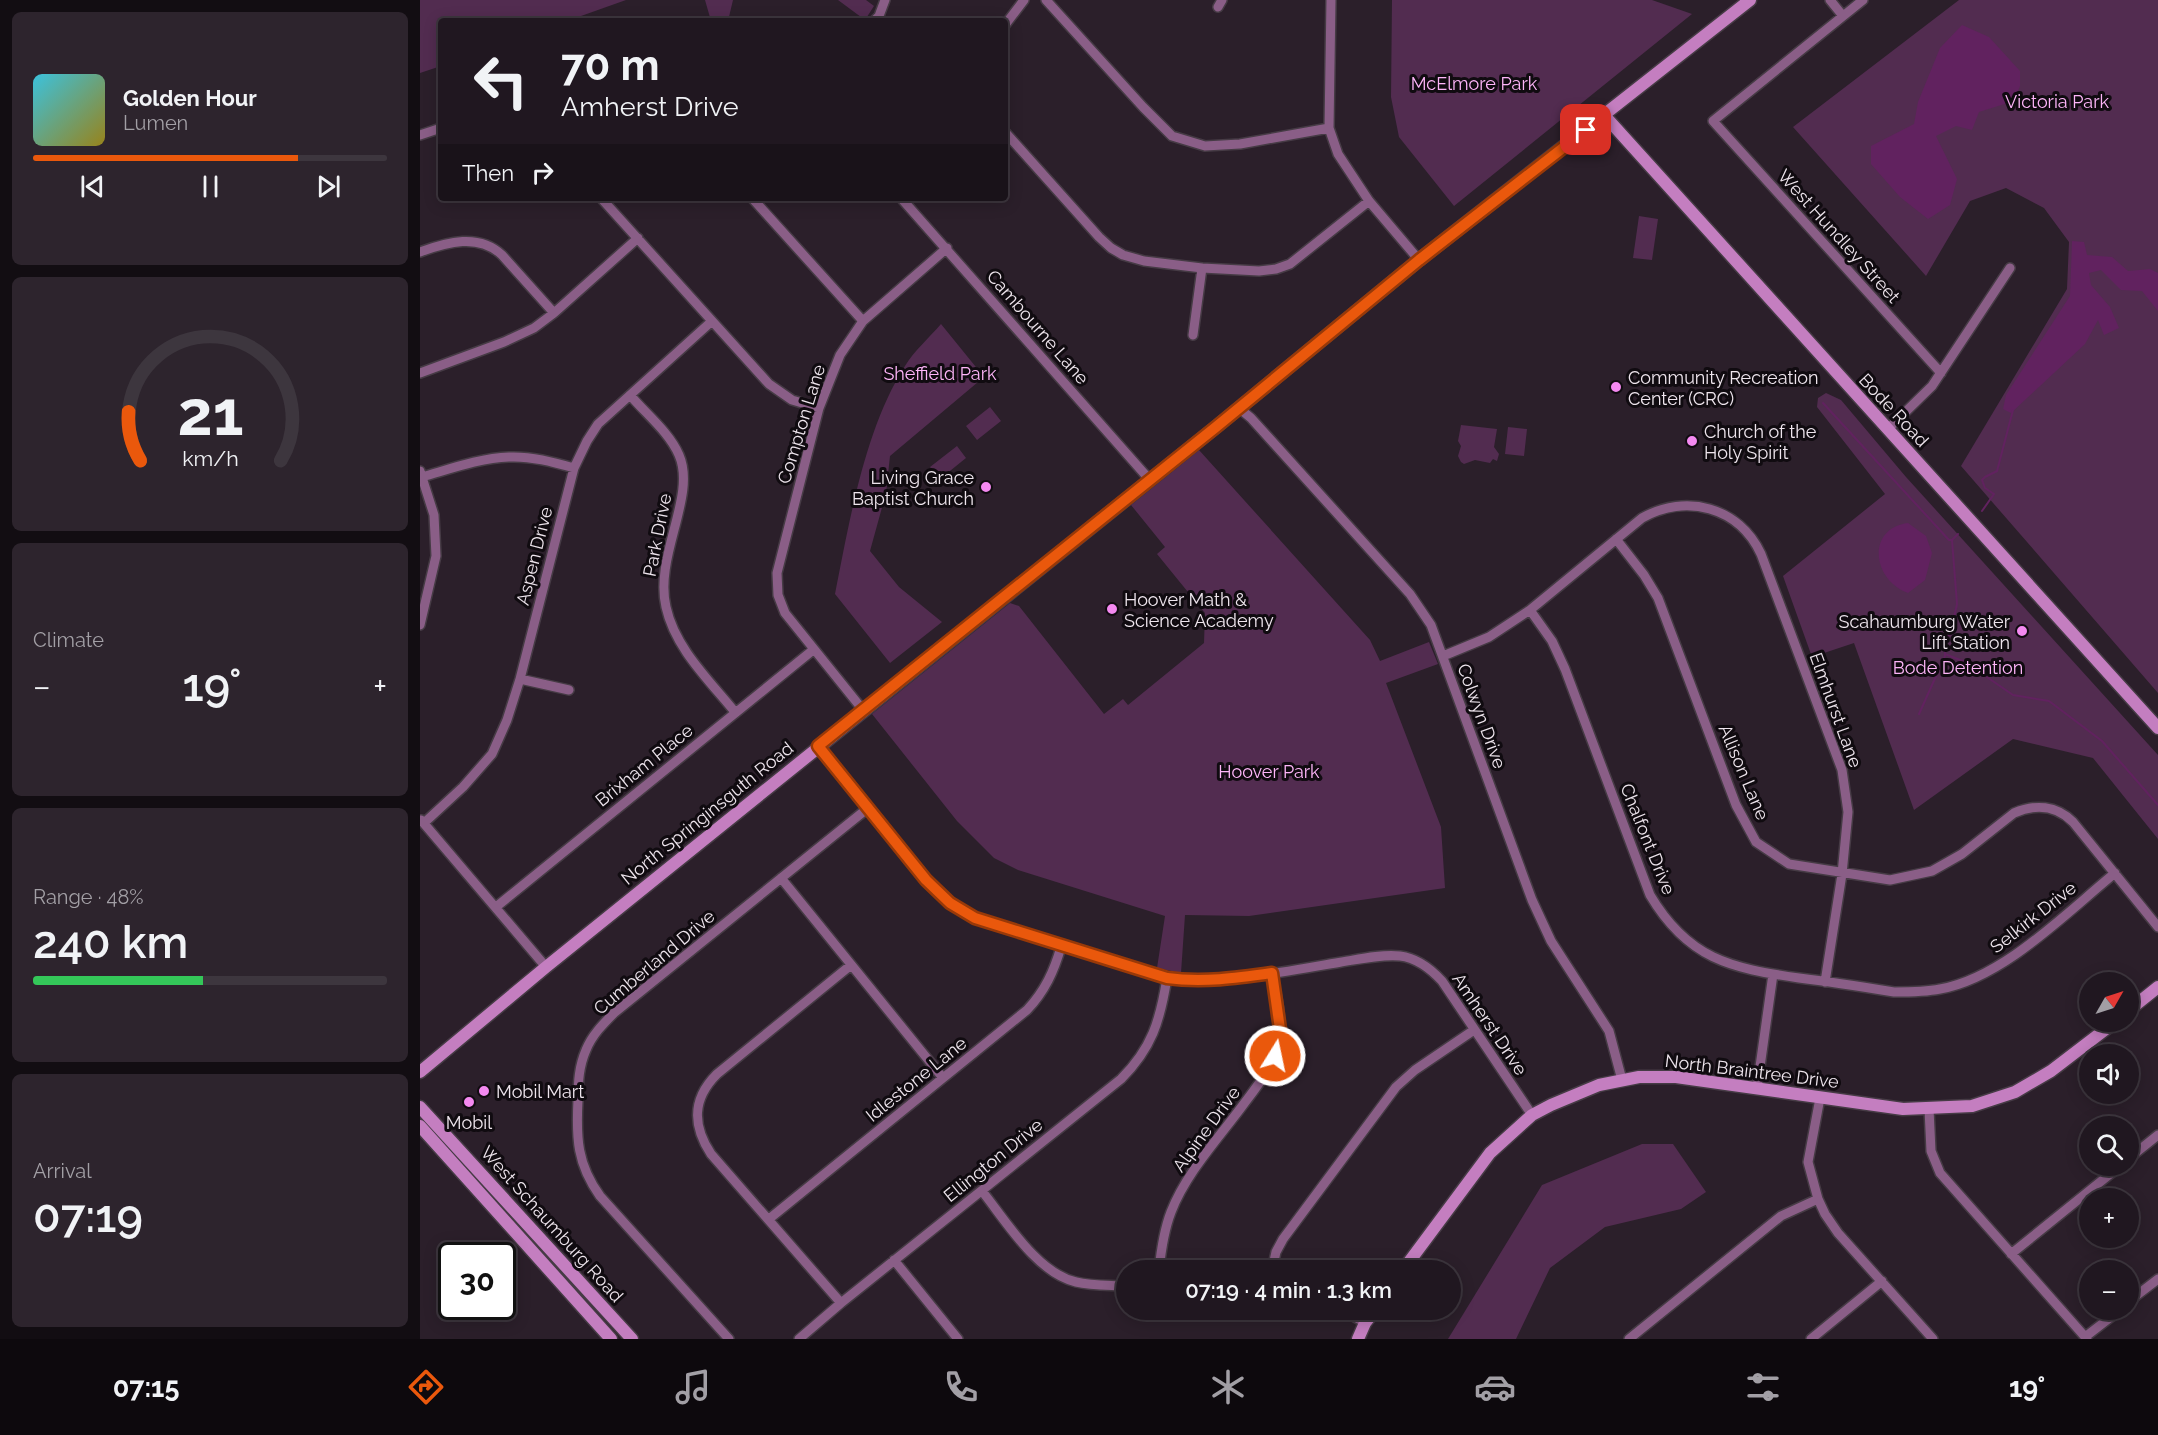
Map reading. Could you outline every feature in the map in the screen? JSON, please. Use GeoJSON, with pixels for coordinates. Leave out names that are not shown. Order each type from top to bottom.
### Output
{"type":"FeatureCollection","features":[{"type":"Feature","properties":{"kind":"street"},"geometry":{"type":"LineString","coordinates":[[880,18],[885,0]]}},
{"type":"Feature","properties":{"kind":"street"},"geometry":{"type":"LineString","coordinates":[[1008,22],[1024,0]]}},
{"type":"Feature","properties":{"kind":"street"},"geometry":{"type":"LineString","coordinates":[[1046,0],[1172,136],[1205,146],[1240,144],[1329,128]]}},
{"type":"Feature","properties":{"kind":"street"},"geometry":{"type":"LineString","coordinates":[[1331,0],[1329,128],[1338,154],[1369,201],[1419,260]]}},
{"type":"Feature","properties":{"kind":"street","name":"North Springinsguth Road"},"geometry":{"type":"LineString","coordinates":[[420,1072],[546,967],[1419,260],[1750,0]]}},
{"type":"Feature","properties":{"kind":"street"},"geometry":{"type":"LineString","coordinates":[[1830,0],[1843,16],[1863,0]]}},
{"type":"Feature","properties":{"kind":"street","name":"West Hundley Street"},"geometry":{"type":"LineString","coordinates":[[1843,16],[1713,121],[1941,373]]}},
{"type":"Feature","properties":{"kind":"street","name":"Bode Road"},"geometry":{"type":"LineString","coordinates":[[1604,116],[2158,728]]}},
{"type":"Feature","properties":{"kind":"street"},"geometry":{"type":"LineString","coordinates":[[420,135],[438,129]]}},
{"type":"Feature","properties":{"kind":"street"},"geometry":{"type":"LineString","coordinates":[[1008,135],[1111,248],[1123,255],[1144,261],[1202,268],[1259,271],[1276,269],[1290,264],[1369,201]]}},
{"type":"Feature","properties":{"kind":"street"},"geometry":{"type":"LineString","coordinates":[[604,201],[774,388],[792,400],[819,408]]}},
{"type":"Feature","properties":{"kind":"street"},"geometry":{"type":"LineString","coordinates":[[755,201],[863,321]]}},
{"type":"Feature","properties":{"kind":"street","name":"Cambourne Lane"},"geometry":{"type":"LineString","coordinates":[[904,201],[1149,479]]}},
{"type":"Feature","properties":{"kind":"street"},"geometry":{"type":"LineString","coordinates":[[420,373],[534,328],[638,238]]}},
{"type":"Feature","properties":{"kind":"street"},"geometry":{"type":"LineString","coordinates":[[420,252],[450,243],[483,242],[502,255],[554,313]]}},
{"type":"Feature","properties":{"kind":"street","name":"Compton Lane"},"geometry":{"type":"LineString","coordinates":[[813,650],[785,613],[778,595],[777,582],[819,408],[840,355],[863,321],[947,248]]}},
{"type":"Feature","properties":{"kind":"street"},"geometry":{"type":"LineString","coordinates":[[1193,335],[1202,268]]}},
{"type":"Feature","properties":{"kind":"street"},"geometry":{"type":"LineString","coordinates":[[1888,429],[1932,386],[2010,268]]}},
{"type":"Feature","properties":{"kind":"street","name":"Aspen Drive"},"geometry":{"type":"LineString","coordinates":[[422,821],[464,787],[492,754],[507,720],[580,452],[592,432],[712,321]]}},
{"type":"Feature","properties":{"kind":"street","name":"Park Drive"},"geometry":{"type":"LineString","coordinates":[[630,395],[672,443],[683,467],[683,491],[664,571],[663,595],[668,614],[683,648],[735,712]]}},
{"type":"Feature","properties":{"kind":"street","name":"Colwyn Drive"},"geometry":{"type":"LineString","coordinates":[[1239,408],[1251,418],[1410,594],[1431,625],[1532,900],[1551,941],[1609,1031],[1622,1080]]}},
{"type":"Feature","properties":{"kind":"street"},"geometry":{"type":"LineString","coordinates":[[420,625],[436,556],[434,515],[421,474],[508,457],[548,460],[574,468]]}},
{"type":"Feature","properties":{"kind":"street","name":"Elmhurst Lane"},"geometry":{"type":"LineString","coordinates":[[1616,539],[1642,518],[1671,506],[1696,505],[1727,515],[1746,530],[1758,547],[1842,770],[1848,812],[1842,874],[1825,982]]}},
{"type":"Feature","properties":{"kind":"street"},"geometry":{"type":"LineString","coordinates":[[1443,656],[1489,637],[1530,610],[1616,539]]}},
{"type":"Feature","properties":{"kind":"street","name":"Allison Lane"},"geometry":{"type":"LineString","coordinates":[[1616,539],[1658,598],[1736,805],[1756,842],[1789,864],[1890,880],[1932,871],[1962,854],[2014,813],[2034,807],[2056,810],[2068,817],[2158,927]]}},
{"type":"Feature","properties":{"kind":"street","name":"Chalfont Drive"},"geometry":{"type":"LineString","coordinates":[[1530,610],[1552,641],[1565,669],[1644,882],[1657,908],[1678,932],[1706,954],[1743,969],[1825,982]]}},
{"type":"Feature","properties":{"kind":"street"},"geometry":{"type":"LineString","coordinates":[[813,650],[863,710]]}},
{"type":"Feature","properties":{"kind":"street","name":"Brixham Place"},"geometry":{"type":"LineString","coordinates":[[496,907],[813,650]]}},
{"type":"Feature","properties":{"kind":"street"},"geometry":{"type":"LineString","coordinates":[[520,679],[569,690]]}},
{"type":"Feature","properties":{"kind":"street","name":"Amherst Drive"},"geometry":{"type":"LineString","coordinates":[[818,746],[926,880],[950,903],[975,918],[1061,947],[1167,978],[1186,981],[1219,980],[1384,956],[1413,959],[1432,970],[1442,981],[1532,1115]]}},
{"type":"Feature","properties":{"kind":"street","name":"Cumberland Drive"},"geometry":{"type":"LineString","coordinates":[[729,1339],[589,1182],[576,1133],[582,1062],[592,1038],[614,1013],[868,808]]}},
{"type":"Feature","properties":{"kind":"street"},"geometry":{"type":"LineString","coordinates":[[422,821],[546,967]]}},
{"type":"Feature","properties":{"kind":"street","name":"Selkirk Drive"},"geometry":{"type":"LineString","coordinates":[[1825,982],[1894,992],[1942,989],[1966,982],[2014,957],[2115,873]]}},
{"type":"Feature","properties":{"kind":"street"},"geometry":{"type":"LineString","coordinates":[[781,878],[943,1078]]}},
{"type":"Feature","properties":{"kind":"street","name":"Idlestone Lane"},"geometry":{"type":"LineString","coordinates":[[769,1219],[1028,1010],[1051,977],[1061,947]]}},
{"type":"Feature","properties":{"kind":"street"},"geometry":{"type":"LineString","coordinates":[[841,1303],[711,1154],[703,1142],[697,1116],[703,1092],[717,1074],[851,965]]}},
{"type":"Feature","properties":{"kind":"street","name":"Alpine Drive"},"geometry":{"type":"LineString","coordinates":[[1161,1260],[1171,1212],[1181,1192],[1192,1173],[1263,1078],[1275,1056],[1280,1029],[1272,973]]}},
{"type":"Feature","properties":{"kind":"street"},"geometry":{"type":"LineString","coordinates":[[1757,1088],[1773,974]]}},
{"type":"Feature","properties":{"kind":"street","name":"Ellington Drive"},"geometry":{"type":"LineString","coordinates":[[799,1339],[1121,1079],[1143,1053],[1158,1024],[1167,978]]}},
{"type":"Feature","properties":{"kind":"street"},"geometry":{"type":"LineString","coordinates":[[2139,1002],[2158,987]]}},
{"type":"Feature","properties":{"kind":"street"},"geometry":{"type":"LineString","coordinates":[[1274,1260],[1283,1239],[1396,1087],[1415,1070],[1474,1030]]}},
{"type":"Feature","properties":{"kind":"street","name":"North Braintree Drive"},"geometry":{"type":"LineString","coordinates":[[1410,1260],[1490,1153],[1532,1115],[1582,1091],[1639,1077],[1676,1077],[1903,1109],[1972,1106],[2015,1092],[2051,1071],[2102,1032]]}},
{"type":"Feature","properties":{"kind":"street"},"geometry":{"type":"LineString","coordinates":[[1820,1098],[1808,1162],[1818,1199],[1831,1225],[1932,1339]]}},
{"type":"Feature","properties":{"kind":"street","name":"West Schaumburg Road"},"geometry":{"type":"LineString","coordinates":[[420,1107],[632,1339]]}},
{"type":"Feature","properties":{"kind":"street"},"geometry":{"type":"LineString","coordinates":[[1929,1109],[1931,1150],[1940,1173],[2086,1338],[2108,1320]]}},
{"type":"Feature","properties":{"kind":"street","name":"West Schaumburg Road"},"geometry":{"type":"LineString","coordinates":[[420,1126],[611,1339]]}},
{"type":"Feature","properties":{"kind":"street"},"geometry":{"type":"LineString","coordinates":[[2139,1150],[2158,1135]]}},
{"type":"Feature","properties":{"kind":"street"},"geometry":{"type":"LineString","coordinates":[[2011,1254],[2108,1176]]}},
{"type":"Feature","properties":{"kind":"street"},"geometry":{"type":"LineString","coordinates":[[982,1191],[1034,1257],[1053,1273],[1078,1282],[1116,1285]]}},
{"type":"Feature","properties":{"kind":"street"},"geometry":{"type":"LineString","coordinates":[[1629,1339],[1781,1216],[1818,1199]]}},
{"type":"Feature","properties":{"kind":"street"},"geometry":{"type":"LineString","coordinates":[[894,1260],[958,1339]]}},
{"type":"Feature","properties":{"kind":"street"},"geometry":{"type":"LineString","coordinates":[[2139,1294],[2158,1279]]}},
{"type":"Feature","properties":{"kind":"street"},"geometry":{"type":"LineString","coordinates":[[1811,1339],[1882,1281]]}},
{"type":"Feature","properties":{"kind":"street"},"geometry":{"type":"LineString","coordinates":[[1360,1320],[1365,1323]]}},
{"type":"Feature","properties":{"kind":"street"},"geometry":{"type":"LineString","coordinates":[[1358,1339],[1367,1320]]}},
{"type":"Feature","properties":{"kind":"green space"},"geometry":{"type":"Polygon","coordinates":[[[420,0],[626,0],[575,18],[438,18],[438,67],[420,73],[420,0]]]}},
{"type":"Feature","properties":{"kind":"green space"},"geometry":{"type":"Polygon","coordinates":[[[705,0],[733,0],[729,18],[710,18],[705,0]]]}},
{"type":"Feature","properties":{"kind":"green space"},"geometry":{"type":"Polygon","coordinates":[[[838,0],[866,0],[874,6],[866,18],[862,18],[838,0]]]}},
{"type":"Feature","properties":{"kind":"green space","name":"McElmore Park"},"geometry":{"type":"Polygon","coordinates":[[[1392,0],[1652,0],[1692,14],[1454,206],[1399,137],[1391,97],[1392,0]]]}},
{"type":"Feature","properties":{"kind":"green space","name":"Victoria Park"},"geometry":{"type":"Polygon","coordinates":[[[1959,0],[2158,0],[2158,693],[1961,466],[2067,289],[2069,242],[2044,208],[2006,188],[1970,201],[1926,276],[1793,127],[1959,0]]]}},
{"type":"Feature","properties":{"kind":"green space"},"geometry":{"type":"Polygon","coordinates":[[[1639,216],[1658,219],[1652,260],[1633,258],[1639,216]]]}},
{"type":"Feature","properties":{"kind":"green space","name":"Sheffield Park"},"geometry":{"type":"Polygon","coordinates":[[[941,324],[984,377],[890,456],[886,493],[870,551],[899,587],[942,622],[890,663],[835,594],[860,477],[879,418],[909,360],[941,324]]]}},
{"type":"Feature","properties":{"kind":"green space","name":"Bode Detention"},"geometry":{"type":"Polygon","coordinates":[[[1826,393],[1841,400],[1906,477],[2158,755],[2158,839],[2093,758],[2013,739],[1914,810],[1854,643],[1812,657],[1783,576],[1885,494],[1817,407],[1818,398],[1826,393]]]}},
{"type":"Feature","properties":{"kind":"green space"},"geometry":{"type":"Polygon","coordinates":[[[990,407],[1001,421],[977,440],[966,426],[990,407]]]}},
{"type":"Feature","properties":{"kind":"green space"},"geometry":{"type":"Polygon","coordinates":[[[1461,425],[1497,429],[1494,447],[1499,454],[1497,461],[1493,459],[1490,463],[1475,460],[1464,464],[1461,462],[1458,456],[1461,446],[1458,441],[1461,425]]]}},
{"type":"Feature","properties":{"kind":"green space"},"geometry":{"type":"Polygon","coordinates":[[[1508,427],[1527,429],[1524,456],[1505,454],[1508,427]]]}},
{"type":"Feature","properties":{"kind":"green space"},"geometry":{"type":"Polygon","coordinates":[[[957,446],[966,458],[940,479],[930,467],[957,446]]]}},
{"type":"Feature","properties":{"kind":"green space","name":"Hoover Park"},"geometry":{"type":"Polygon","coordinates":[[[1199,450],[1370,640],[1380,661],[1429,642],[1438,664],[1386,683],[1441,827],[1445,888],[1249,916],[1185,915],[1181,973],[1157,968],[1165,916],[1018,870],[994,858],[957,821],[872,714],[1010,603],[1019,606],[1104,714],[1123,699],[1128,705],[1204,643],[1205,613],[1157,554],[1165,547],[1131,505],[1199,450]]]}},
{"type":"Feature","properties":{"kind":"green space"},"geometry":{"type":"Polygon","coordinates":[[[1642,1144],[1673,1144],[1706,1192],[1681,1209],[1605,1227],[1550,1268],[1516,1339],[1448,1339],[1461,1320],[1542,1185],[1642,1144]]]}},
{"type":"Feature","properties":{"kind":"shaded area"},"geometry":{"type":"Polygon","coordinates":[[[1962,25],[1989,37],[2020,71],[2020,86],[2014,101],[1979,112],[1972,130],[1956,126],[1936,136],[1957,179],[1950,205],[1928,219],[1900,197],[1871,164],[1871,146],[1914,124],[1918,102],[1940,48],[1962,25]]]}},
{"type":"Feature","properties":{"kind":"shaded area"},"geometry":{"type":"Polygon","coordinates":[[[2072,241],[2084,242],[2087,255],[2112,257],[2128,271],[2150,269],[2158,273],[2158,311],[2142,291],[2121,290],[2101,270],[2089,273],[2091,285],[2110,307],[2119,328],[2104,335],[2098,320],[2085,344],[2011,413],[2003,409],[2006,395],[2070,296],[2072,241]]]}},
{"type":"Feature","properties":{"kind":"shaded area"},"geometry":{"type":"Polygon","coordinates":[[[1908,523],[1926,536],[1932,553],[1925,580],[1908,593],[1887,577],[1881,566],[1879,555],[1880,544],[1886,534],[1895,527],[1908,523]]]}},
{"type":"Feature","properties":{"kind":"waterway"},"geometry":{"type":"LineString","coordinates":[[1823,403],[1949,540],[1958,534]]}},
{"type":"Feature","properties":{"kind":"waterway"},"geometry":{"type":"LineString","coordinates":[[1982,511],[1994,494],[1985,488],[1982,480],[1997,471],[2013,410]]}},
{"type":"Feature","properties":{"kind":"waterway"},"geometry":{"type":"LineString","coordinates":[[1919,714],[1945,656],[1945,642],[1951,631],[1957,604],[1952,540]]}},
{"type":"Feature","properties":{"kind":"waterway"},"geometry":{"type":"LineString","coordinates":[[1945,654],[1965,662],[2013,695],[2049,701],[2102,741],[2158,805]]}},
{"type":"Feature","properties":{"kind":"place","name":"Community Recreation Center (CRC)"},"geometry":{"type":"Point","coordinates":[1616,387]}},
{"type":"Feature","properties":{"kind":"place","name":"Church of the Holy Spirit"},"geometry":{"type":"Point","coordinates":[1692,441]}},
{"type":"Feature","properties":{"kind":"place","name":"Living Grace Baptist Church"},"geometry":{"type":"Point","coordinates":[986,487]}},
{"type":"Feature","properties":{"kind":"place","name":"Hoover Math & Science Academy"},"geometry":{"type":"Point","coordinates":[1112,609]}},
{"type":"Feature","properties":{"kind":"place","name":"Scahaumburg Water Lift Station"},"geometry":{"type":"Point","coordinates":[2022,631]}},
{"type":"Feature","properties":{"kind":"place","name":"Mobil Mart"},"geometry":{"type":"Point","coordinates":[484,1091]}},
{"type":"Feature","properties":{"kind":"place","name":"Mobil"},"geometry":{"type":"Point","coordinates":[469,1102]}},
{"type":"Feature","properties":{"kind":"route"},"geometry":{"type":"LineString","coordinates":[[1275,1056],[1280,1029],[1272,973],[1219,980],[1186,981],[1167,978],[1061,947],[975,918],[950,903],[926,880],[818,746],[1216,427],[1419,260],[1586,130]]}}]}
